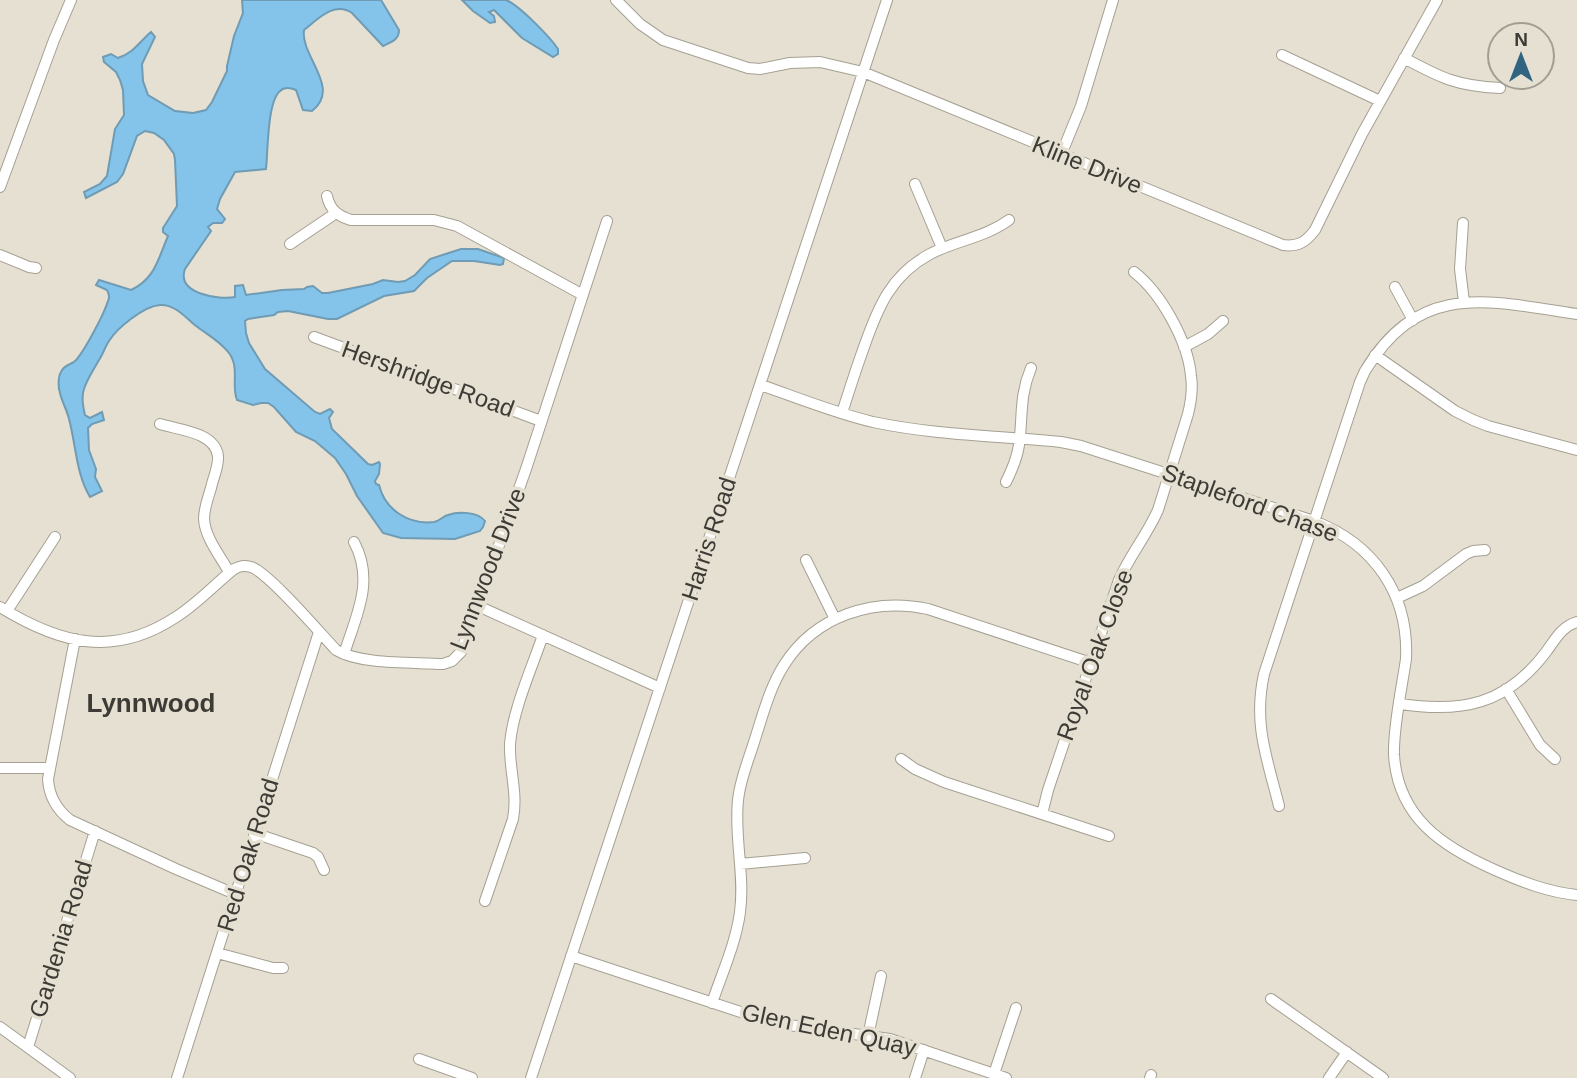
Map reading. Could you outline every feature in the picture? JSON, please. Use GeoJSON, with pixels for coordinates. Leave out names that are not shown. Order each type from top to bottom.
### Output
{"type":"FeatureCollection","features":[{"type":"Feature","properties":{"kind":"street"},"geometry":{"type":"LineString","coordinates":[[0,187],[71,0]]}},
{"type":"Feature","properties":{"kind":"street","name":"Kline Drive"},"geometry":{"type":"LineString","coordinates":[[616,0],[640,24],[663,40],[739,66],[760,68],[820,62],[863,72],[1283,245],[1298,245],[1315,230],[1362,134],[1437,0]]}},
{"type":"Feature","properties":{"kind":"street","name":"Harris Road"},"geometry":{"type":"LineString","coordinates":[[531,1078],[887,0]]}},
{"type":"Feature","properties":{"kind":"street"},"geometry":{"type":"LineString","coordinates":[[1061,155],[1081,106],[1113,0]]}},
{"type":"Feature","properties":{"kind":"street"},"geometry":{"type":"LineString","coordinates":[[1282,55],[1380,101]]}},
{"type":"Feature","properties":{"kind":"street"},"geometry":{"type":"LineString","coordinates":[[1404,58],[1454,83],[1486,87]]}},
{"type":"Feature","properties":{"kind":"street"},"geometry":{"type":"LineString","coordinates":[[915,184],[942,248]]}},
{"type":"Feature","properties":{"kind":"street"},"geometry":{"type":"LineString","coordinates":[[327,196],[336,213],[351,220],[434,220],[457,226],[583,295]]}},
{"type":"Feature","properties":{"kind":"street"},"geometry":{"type":"LineString","coordinates":[[290,244],[336,213]]}},
{"type":"Feature","properties":{"kind":"street"},"geometry":{"type":"LineString","coordinates":[[842,413],[876,312],[891,287],[915,264],[942,248],[996,229],[1009,220]]}},
{"type":"Feature","properties":{"kind":"street","name":"Lynnwood Drive"},"geometry":{"type":"LineString","coordinates":[[344,654],[362,659],[447,663],[461,652],[607,221]]}},
{"type":"Feature","properties":{"kind":"street"},"geometry":{"type":"LineString","coordinates":[[1463,223],[1460,269],[1464,302]]}},
{"type":"Feature","properties":{"kind":"street"},"geometry":{"type":"LineString","coordinates":[[0,255],[36,268]]}},
{"type":"Feature","properties":{"kind":"street","name":"Royal Oak Close"},"geometry":{"type":"LineString","coordinates":[[1042,814],[1119,580],[1158,510],[1191,400],[1191,373],[1178,332],[1154,292],[1134,272]]}},
{"type":"Feature","properties":{"kind":"street"},"geometry":{"type":"LineString","coordinates":[[1395,287],[1413,320]]}},
{"type":"Feature","properties":{"kind":"street"},"geometry":{"type":"LineString","coordinates":[[1279,806],[1261,736],[1260,690],[1360,382],[1375,355],[1386,342],[1413,320],[1442,306],[1464,302],[1492,302],[1577,314]]}},
{"type":"Feature","properties":{"kind":"street"},"geometry":{"type":"LineString","coordinates":[[1184,347],[1209,334],[1223,321]]}},
{"type":"Feature","properties":{"kind":"street","name":"Hershridge Road"},"geometry":{"type":"LineString","coordinates":[[314,337],[541,421]]}},
{"type":"Feature","properties":{"kind":"street"},"geometry":{"type":"LineString","coordinates":[[1375,355],[1455,411],[1473,420],[1577,450]]}},
{"type":"Feature","properties":{"kind":"street"},"geometry":{"type":"LineString","coordinates":[[1006,482],[1016,459],[1020,438],[1021,401],[1031,368]]}},
{"type":"Feature","properties":{"kind":"street","name":"Stapleford Chase"},"geometry":{"type":"LineString","coordinates":[[761,385],[842,413],[892,425],[1081,446],[1314,521],[1343,535],[1367,554],[1385,576],[1397,598],[1404,622],[1407,645],[1394,740],[1396,769],[1410,807],[1428,831],[1457,852],[1519,881],[1550,891],[1577,895]]}},
{"type":"Feature","properties":{"kind":"street"},"geometry":{"type":"LineString","coordinates":[[160,424],[202,436],[216,449],[218,461],[204,510],[204,520],[208,534],[229,572]]}},
{"type":"Feature","properties":{"kind":"street"},"geometry":{"type":"LineString","coordinates":[[55,537],[4,609],[36,626],[75,639],[104,643],[132,638],[178,616],[229,572],[245,566],[258,570],[336,650],[344,654],[363,595],[362,561],[355,542]]}},
{"type":"Feature","properties":{"kind":"street"},"geometry":{"type":"LineString","coordinates":[[1397,598],[1423,586],[1466,554],[1485,550]]}},
{"type":"Feature","properties":{"kind":"street"},"geometry":{"type":"LineString","coordinates":[[806,560],[835,619]]}},
{"type":"Feature","properties":{"kind":"street"},"geometry":{"type":"LineString","coordinates":[[478,606],[660,688]]}},
{"type":"Feature","properties":{"kind":"street"},"geometry":{"type":"LineString","coordinates":[[712,1003],[740,913],[738,799],[741,783],[768,699],[783,666],[814,632],[846,614],[875,606],[916,607],[1091,663]]}},
{"type":"Feature","properties":{"kind":"street"},"geometry":{"type":"LineString","coordinates":[[1399,704],[1429,708],[1462,706],[1488,699],[1523,677],[1565,627],[1577,622]]}},
{"type":"Feature","properties":{"kind":"street","name":"Red Oak Road"},"geometry":{"type":"LineString","coordinates":[[177,1078],[319,632]]}},
{"type":"Feature","properties":{"kind":"street"},"geometry":{"type":"LineString","coordinates":[[485,901],[515,807],[510,748],[514,720],[543,635]]}},
{"type":"Feature","properties":{"kind":"street"},"geometry":{"type":"LineString","coordinates":[[75,639],[48,786],[58,808],[70,820],[235,894]]}},
{"type":"Feature","properties":{"kind":"street"},"geometry":{"type":"LineString","coordinates":[[1506,689],[1540,745],[1555,760]]}},
{"type":"Feature","properties":{"kind":"street"},"geometry":{"type":"LineString","coordinates":[[901,759],[915,769],[944,782],[1109,836]]}},
{"type":"Feature","properties":{"kind":"street"},"geometry":{"type":"LineString","coordinates":[[0,768],[50,768]]}},
{"type":"Feature","properties":{"kind":"street","name":"Gardenia Road"},"geometry":{"type":"LineString","coordinates":[[28,1047],[95,831]]}},
{"type":"Feature","properties":{"kind":"street"},"geometry":{"type":"LineString","coordinates":[[254,833],[313,853],[321,861],[324,870]]}},
{"type":"Feature","properties":{"kind":"street"},"geometry":{"type":"LineString","coordinates":[[740,864],[805,858]]}},
{"type":"Feature","properties":{"kind":"street"},"geometry":{"type":"LineString","coordinates":[[217,953],[272,968],[283,968]]}},
{"type":"Feature","properties":{"kind":"street","name":"Glen Eden Quay"},"geometry":{"type":"LineString","coordinates":[[571,956],[783,1025],[890,1040],[1006,1078]]}},
{"type":"Feature","properties":{"kind":"street"},"geometry":{"type":"LineString","coordinates":[[868,1037],[881,976]]}},
{"type":"Feature","properties":{"kind":"street"},"geometry":{"type":"LineString","coordinates":[[1271,999],[1383,1078]]}},
{"type":"Feature","properties":{"kind":"street"},"geometry":{"type":"LineString","coordinates":[[994,1073],[1016,1008]]}},
{"type":"Feature","properties":{"kind":"street"},"geometry":{"type":"LineString","coordinates":[[0,1027],[70,1078]]}},
{"type":"Feature","properties":{"kind":"street"},"geometry":{"type":"LineString","coordinates":[[915,1078],[924,1050]]}},
{"type":"Feature","properties":{"kind":"street"},"geometry":{"type":"LineString","coordinates":[[1329,1078],[1347,1052]]}},
{"type":"Feature","properties":{"kind":"street"},"geometry":{"type":"LineString","coordinates":[[419,1059],[472,1078]]}},
{"type":"Feature","properties":{"kind":"water"},"geometry":{"type":"Polygon","coordinates":[[[242,0],[381,0],[399,33],[394,40],[383,46],[352,13],[339,9],[326,13],[304,30],[304,40],[322,82],[320,102],[312,111],[303,110],[296,90],[290,88],[282,90],[276,97],[270,116],[266,169],[235,172],[217,209],[225,219],[222,223],[213,223],[208,227],[211,231],[185,269],[184,278],[193,290],[219,297],[235,297],[235,286],[243,285],[246,295],[313,286],[322,293],[328,293],[383,280],[405,281],[415,275],[430,259],[461,249],[478,249],[504,258],[503,264],[500,265],[452,261],[427,278],[414,291],[384,296],[337,319],[288,311],[245,321],[249,343],[265,369],[315,412],[320,414],[330,409],[333,412],[329,418],[332,429],[368,464],[379,462],[379,474],[375,481],[392,508],[407,518],[425,522],[436,521],[452,514],[473,514],[485,521],[480,531],[455,539],[401,538],[383,533],[335,458],[315,441],[296,432],[268,403],[253,405],[237,400],[234,365],[229,353],[180,312],[165,305],[146,309],[118,330],[87,382],[83,395],[85,415],[90,418],[102,412],[104,420],[88,428],[89,450],[96,469],[95,477],[102,491],[90,497],[85,488],[68,416],[59,391],[60,374],[64,367],[81,354],[106,307],[109,294],[107,290],[96,285],[99,280],[131,290],[146,280],[155,268],[168,236],[163,232],[163,228],[177,206],[174,154],[164,140],[145,131],[137,136],[123,174],[117,182],[86,198],[84,192],[100,184],[107,176],[115,129],[124,115],[120,80],[116,72],[104,62],[103,57],[111,54],[118,58],[124,56],[151,32],[155,37],[142,64],[143,81],[148,95],[175,111],[193,113],[206,110],[227,71],[234,36],[243,13],[242,0]]]}},
{"type":"Feature","properties":{"kind":"water"},"geometry":{"type":"Polygon","coordinates":[[[462,0],[506,0],[512,3],[548,37],[558,49],[558,54],[553,57],[522,38],[494,10],[489,12],[494,16],[495,22],[490,23],[462,0]]]}},
{"type":"Feature","properties":{"kind":"district","name":"Lynnwood"},"geometry":{"type":"Point","coordinates":[151,703]}}]}
